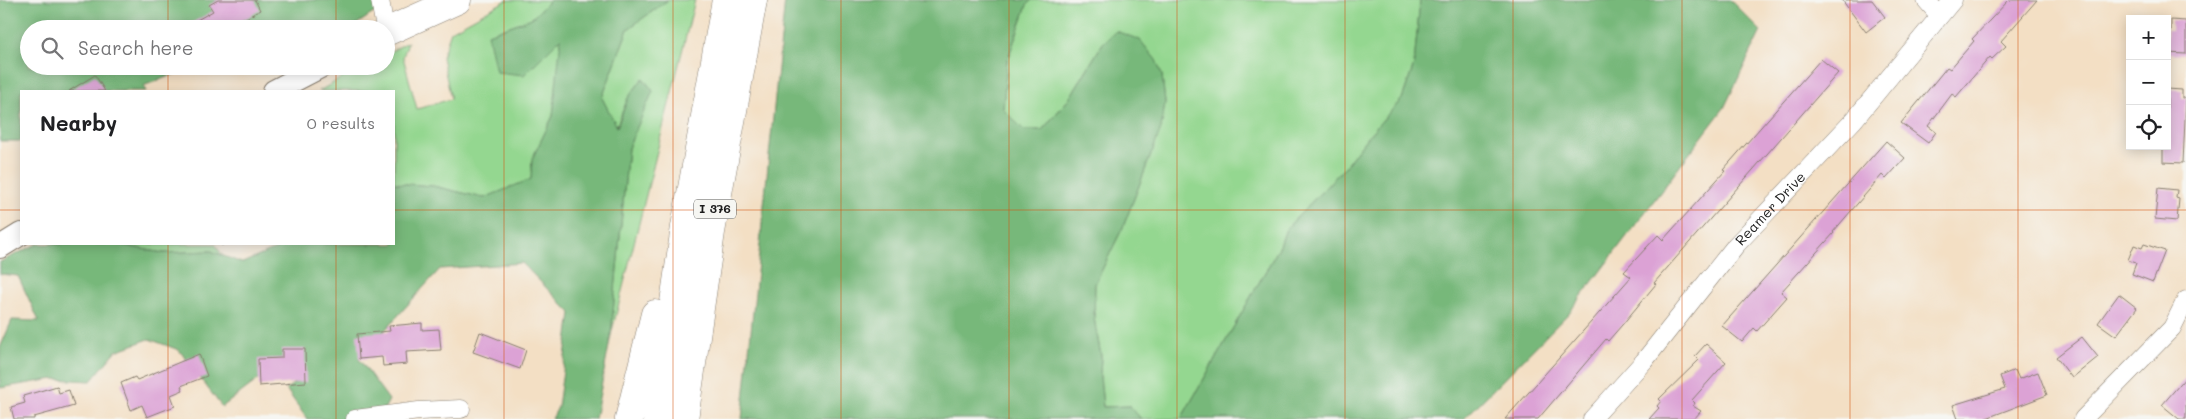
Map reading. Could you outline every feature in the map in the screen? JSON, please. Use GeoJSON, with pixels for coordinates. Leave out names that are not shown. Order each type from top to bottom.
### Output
{"type":"FeatureCollection","features":[{"type":"Feature","properties":{"kind":"highway"},"geometry":{"type":"LineString","coordinates":[[395,26],[441,0]]}},
{"type":"Feature","properties":{"kind":"highway"},"geometry":{"type":"LineString","coordinates":[[395,27],[457,0]]}},
{"type":"Feature","properties":{"kind":"highway","name":"I 376"},"geometry":{"type":"LineString","coordinates":[[656,419],[706,103],[726,0]]}},
{"type":"Feature","properties":{"kind":"highway","name":"I 376"},"geometry":{"type":"LineString","coordinates":[[684,419],[711,232],[752,0]]}},
{"type":"Feature","properties":{"kind":"highway"},"geometry":{"type":"LineString","coordinates":[[629,419],[706,103]]}},
{"type":"Feature","properties":{"kind":"street"},"geometry":{"type":"LineString","coordinates":[[380,0],[384,20]]}},
{"type":"Feature","properties":{"kind":"street"},"geometry":{"type":"LineString","coordinates":[[1926,0],[1939,15]]}},
{"type":"Feature","properties":{"kind":"street","name":"Reamer Drive"},"geometry":{"type":"LineString","coordinates":[[1592,419],[1644,362],[1736,245],[1854,120],[1953,0]]}},
{"type":"Feature","properties":{"kind":"street"},"geometry":{"type":"LineString","coordinates":[[276,90],[305,75]]}},
{"type":"Feature","properties":{"kind":"street"},"geometry":{"type":"LineString","coordinates":[[0,246],[20,235]]}},
{"type":"Feature","properties":{"kind":"street"},"geometry":{"type":"LineString","coordinates":[[2083,419],[2172,328],[2186,300]]}},
{"type":"Feature","properties":{"kind":"street"},"geometry":{"type":"LineString","coordinates":[[355,419],[419,411],[462,409]]}},
{"type":"Feature","properties":{"kind":"green space"},"geometry":{"type":"Polygon","coordinates":[[[0,0],[393,0],[363,20],[20,20],[20,75],[172,75],[143,86],[145,90],[20,90],[20,141],[0,141],[0,0]]]}},
{"type":"Feature","properties":{"kind":"green space"},"geometry":{"type":"Polygon","coordinates":[[[507,0],[550,0],[532,18],[488,34],[562,37],[553,116],[532,159],[531,180],[484,198],[433,186],[395,183],[395,90],[321,90],[347,75],[395,75],[395,49],[408,42],[403,57],[417,109],[451,99],[442,57],[451,31],[507,0]]]}},
{"type":"Feature","properties":{"kind":"green space"},"geometry":{"type":"Polygon","coordinates":[[[550,0],[668,0],[628,29],[602,98],[617,127],[628,98],[643,78],[653,91],[628,148],[611,335],[595,419],[552,419],[558,407],[571,313],[522,263],[440,269],[359,359],[389,400],[379,419],[307,419],[286,389],[296,382],[259,379],[222,407],[179,350],[149,339],[116,351],[91,381],[54,379],[0,388],[0,348],[12,320],[39,321],[18,276],[0,274],[0,262],[35,245],[122,245],[163,253],[211,251],[242,263],[286,245],[395,245],[395,183],[433,186],[484,198],[531,179],[532,159],[553,116],[561,38],[524,75],[496,72],[488,34],[532,18],[550,0]]]}},
{"type":"Feature","properties":{"kind":"green space"},"geometry":{"type":"Polygon","coordinates":[[[668,0],[695,0],[611,335],[628,148],[652,91],[643,78],[628,98],[616,127],[602,98],[628,29],[668,0]]]}},
{"type":"Feature","properties":{"kind":"green space"},"geometry":{"type":"Polygon","coordinates":[[[785,0],[1032,0],[1027,5],[1007,61],[1003,109],[1024,130],[1042,130],[1069,99],[1103,43],[1116,31],[1140,40],[1156,60],[1162,75],[1165,103],[1161,129],[1123,227],[1095,284],[1094,318],[1101,356],[1100,376],[1103,407],[1130,406],[1141,419],[742,419],[785,0]]]}},
{"type":"Feature","properties":{"kind":"green space"},"geometry":{"type":"Polygon","coordinates":[[[1032,0],[1420,0],[1414,65],[1402,99],[1368,136],[1344,168],[1286,229],[1280,246],[1181,419],[1141,419],[1130,406],[1103,407],[1100,376],[1101,356],[1094,318],[1095,284],[1123,227],[1161,129],[1165,103],[1162,75],[1103,43],[1069,99],[1042,130],[1024,130],[1003,109],[1007,61],[1027,5],[1032,0]]]}},
{"type":"Feature","properties":{"kind":"green space"},"geometry":{"type":"Polygon","coordinates":[[[1420,0],[1730,0],[1761,31],[1724,108],[1568,314],[1464,419],[1181,419],[1280,246],[1286,229],[1344,168],[1368,136],[1402,99],[1414,65],[1420,0]]]}},
{"type":"Feature","properties":{"kind":"green space"},"geometry":{"type":"Polygon","coordinates":[[[122,245],[216,245],[222,255],[211,251],[163,253],[122,245]]]}},
{"type":"Feature","properties":{"kind":"building"},"geometry":{"type":"Polygon","coordinates":[[[218,0],[255,0],[260,10],[243,20],[197,20],[213,11],[209,5],[218,0]]]}},
{"type":"Feature","properties":{"kind":"building"},"geometry":{"type":"Polygon","coordinates":[[[1842,0],[1872,0],[1885,17],[1866,32],[1842,0]]]}},
{"type":"Feature","properties":{"kind":"building"},"geometry":{"type":"Polygon","coordinates":[[[2009,0],[2037,0],[2001,41],[2006,46],[1992,59],[1990,57],[1956,97],[1952,94],[1928,126],[1936,132],[1928,143],[1901,123],[1947,67],[1950,69],[1974,41],[1972,39],[2009,0]]]}},
{"type":"Feature","properties":{"kind":"building"},"geometry":{"type":"Polygon","coordinates":[[[2171,20],[2186,21],[2186,54],[2171,53],[2171,20]]]}},
{"type":"Feature","properties":{"kind":"building"},"geometry":{"type":"Polygon","coordinates":[[[1821,59],[1838,73],[1654,283],[1656,284],[1608,341],[1606,339],[1538,419],[1505,419],[1631,277],[1624,272],[1658,235],[1663,240],[1821,59]]]}},
{"type":"Feature","properties":{"kind":"building"},"geometry":{"type":"Polygon","coordinates":[[[95,75],[104,90],[71,90],[95,75]]]}},
{"type":"Feature","properties":{"kind":"building"},"geometry":{"type":"Polygon","coordinates":[[[2171,89],[2182,90],[2182,98],[2186,98],[2183,163],[2163,162],[2163,150],[2171,150],[2171,89]]]}},
{"type":"Feature","properties":{"kind":"building"},"geometry":{"type":"Polygon","coordinates":[[[1886,141],[1905,158],[1886,179],[1882,175],[1834,233],[1781,292],[1787,297],[1757,331],[1754,328],[1742,342],[1722,326],[1886,141]]]}},
{"type":"Feature","properties":{"kind":"building"},"geometry":{"type":"Polygon","coordinates":[[[2158,188],[2177,190],[2176,198],[2179,199],[2177,221],[2155,219],[2158,188]]]}},
{"type":"Feature","properties":{"kind":"building"},"geometry":{"type":"Polygon","coordinates":[[[2144,244],[2165,251],[2153,282],[2132,274],[2136,263],[2128,260],[2134,245],[2142,248],[2144,244]]]}},
{"type":"Feature","properties":{"kind":"building"},"geometry":{"type":"Polygon","coordinates":[[[2119,294],[2137,308],[2116,336],[2098,323],[2119,294]]]}},
{"type":"Feature","properties":{"kind":"building"},"geometry":{"type":"Polygon","coordinates":[[[422,323],[422,330],[439,329],[441,350],[406,352],[407,364],[383,366],[382,357],[359,359],[357,334],[390,331],[389,326],[422,323]]]}},
{"type":"Feature","properties":{"kind":"building"},"geometry":{"type":"Polygon","coordinates":[[[480,332],[526,350],[520,369],[473,352],[480,332]]]}},
{"type":"Feature","properties":{"kind":"building"},"geometry":{"type":"Polygon","coordinates":[[[2082,337],[2098,357],[2072,378],[2056,357],[2082,337]]]}},
{"type":"Feature","properties":{"kind":"building"},"geometry":{"type":"Polygon","coordinates":[[[1706,344],[1726,362],[1692,400],[1695,403],[1693,406],[1701,411],[1694,419],[1649,419],[1659,408],[1657,406],[1661,401],[1659,399],[1699,360],[1695,356],[1706,344]]]}},
{"type":"Feature","properties":{"kind":"building"},"geometry":{"type":"Polygon","coordinates":[[[282,349],[305,349],[306,382],[259,386],[258,359],[282,358],[282,349]]]}},
{"type":"Feature","properties":{"kind":"building"},"geometry":{"type":"Polygon","coordinates":[[[199,354],[207,376],[181,386],[183,390],[171,395],[175,406],[147,417],[142,405],[131,410],[121,383],[135,377],[137,380],[199,354]]]}},
{"type":"Feature","properties":{"kind":"building"},"geometry":{"type":"Polygon","coordinates":[[[2015,370],[2019,379],[2038,372],[2047,395],[1984,419],[1958,419],[1953,405],[2005,389],[2000,376],[2015,370]]]}},
{"type":"Feature","properties":{"kind":"building"},"geometry":{"type":"Polygon","coordinates":[[[2186,377],[2186,419],[2179,419],[2162,405],[2186,377]]]}},
{"type":"Feature","properties":{"kind":"building"},"geometry":{"type":"Polygon","coordinates":[[[57,386],[59,393],[69,390],[74,406],[34,417],[34,419],[14,419],[11,407],[25,403],[23,396],[57,386]]]}}]}
